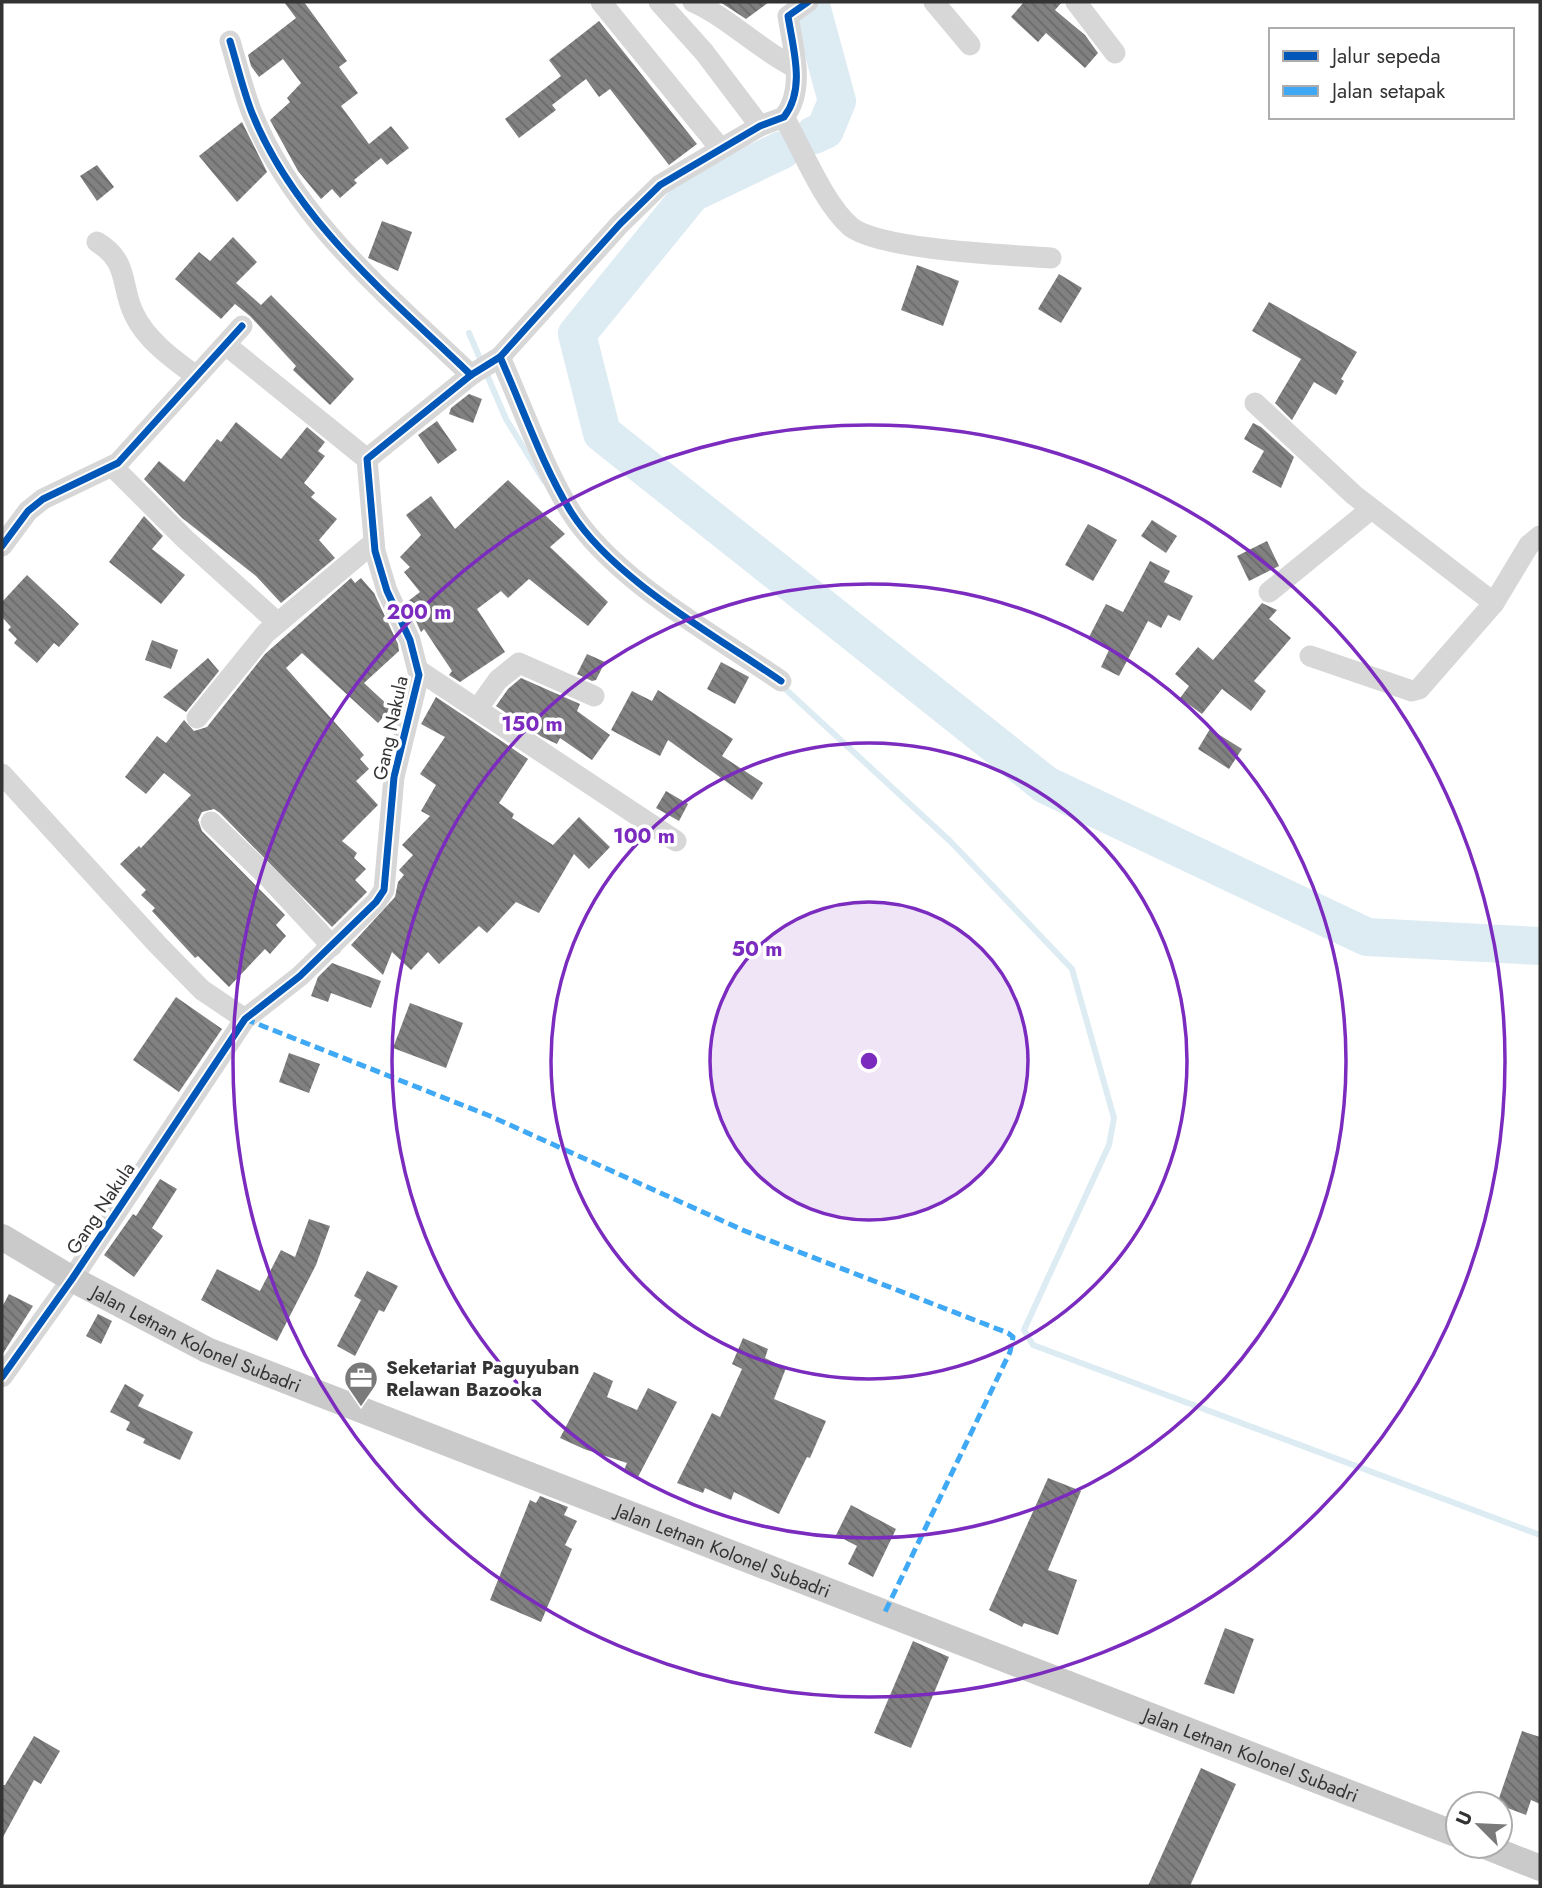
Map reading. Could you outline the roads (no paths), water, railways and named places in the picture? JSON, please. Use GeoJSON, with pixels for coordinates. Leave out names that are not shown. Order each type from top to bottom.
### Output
{"type":"FeatureCollection","features":[{"type":"Feature","properties":{"kind":"main road","name":"Jalan Letnan Kolonel Subadri"},"geometry":{"type":"LineString","coordinates":[[2,1237],[72,1279],[207,1350],[1444,1830]]}},
{"type":"Feature","properties":{"kind":"main road"},"geometry":{"type":"LineString","coordinates":[[1514,1858],[1540,1868]]}},
{"type":"Feature","properties":{"kind":"street"},"geometry":{"type":"LineString","coordinates":[[601,2],[720,148]]}},
{"type":"Feature","properties":{"kind":"street"},"geometry":{"type":"LineString","coordinates":[[693,2],[737,28],[773,57],[796,68]]}},
{"type":"Feature","properties":{"kind":"street"},"geometry":{"type":"LineString","coordinates":[[934,2],[970,45]]}},
{"type":"Feature","properties":{"kind":"street"},"geometry":{"type":"LineString","coordinates":[[1076,2],[1115,52]]}},
{"type":"Feature","properties":{"kind":"street"},"geometry":{"type":"LineString","coordinates":[[664,3],[760,126]]}},
{"type":"Feature","properties":{"kind":"street"},"geometry":{"type":"LineString","coordinates":[[226,345],[367,459],[486,366],[660,185],[760,126],[784,117],[796,97],[794,6]]}},
{"type":"Feature","properties":{"kind":"street"},"geometry":{"type":"LineString","coordinates":[[230,41],[252,113],[302,199],[356,264],[486,366],[589,536],[634,578],[781,681]]}},
{"type":"Feature","properties":{"kind":"street"},"geometry":{"type":"LineString","coordinates":[[784,117],[836,211],[853,228],[914,245],[1051,258]]}},
{"type":"Feature","properties":{"kind":"street"},"geometry":{"type":"LineString","coordinates":[[97,242],[117,259],[134,315],[167,355],[197,376]]}},
{"type":"Feature","properties":{"kind":"street"},"geometry":{"type":"LineString","coordinates":[[2,546],[28,511],[43,499],[112,466],[129,452],[242,326]]}},
{"type":"Feature","properties":{"kind":"street"},"geometry":{"type":"LineString","coordinates":[[1255,403],[1371,509],[1494,603]]}},
{"type":"Feature","properties":{"kind":"street","name":"Gang Nakula"},"geometry":{"type":"LineString","coordinates":[[2,1377],[72,1279],[245,1019],[332,946],[376,902],[384,890],[394,777],[418,670],[410,640],[387,591],[373,543],[367,459]]}},
{"type":"Feature","properties":{"kind":"street"},"geometry":{"type":"LineString","coordinates":[[112,466],[185,539],[278,623]]}},
{"type":"Feature","properties":{"kind":"street"},"geometry":{"type":"LineString","coordinates":[[1269,592],[1371,509]]}},
{"type":"Feature","properties":{"kind":"street"},"geometry":{"type":"LineString","coordinates":[[1310,656],[1412,691],[1419,689],[1494,603],[1529,545],[1540,536]]}},
{"type":"Feature","properties":{"kind":"street"},"geometry":{"type":"LineString","coordinates":[[197,718],[266,633],[373,543]]}},
{"type":"Feature","properties":{"kind":"street"},"geometry":{"type":"LineString","coordinates":[[478,708],[498,680],[519,663],[594,696]]}},
{"type":"Feature","properties":{"kind":"street"},"geometry":{"type":"LineString","coordinates":[[418,670],[677,841]]}},
{"type":"Feature","properties":{"kind":"street"},"geometry":{"type":"LineString","coordinates":[[2,774],[193,980],[245,1019]]}},
{"type":"Feature","properties":{"kind":"street"},"geometry":{"type":"LineString","coordinates":[[211,822],[271,880],[332,946]]}},
{"type":"Feature","properties":{"kind":"waterway"},"geometry":{"type":"LineString","coordinates":[[810,2],[837,101],[825,130],[814,135]]}},
{"type":"Feature","properties":{"kind":"waterway"},"geometry":{"type":"LineString","coordinates":[[782,150],[692,193],[577,334],[602,433],[1046,785],[1367,937],[1540,946]]}},
{"type":"Feature","properties":{"kind":"waterway"},"geometry":{"type":"LineString","coordinates":[[469,333],[506,419],[544,481]]}},
{"type":"Feature","properties":{"kind":"waterway"},"geometry":{"type":"LineString","coordinates":[[781,685],[950,841],[1072,969],[1114,1118],[1109,1145],[1024,1330],[1033,1345],[1540,1535]]}},
{"type":"Feature","properties":{"kind":"place","name":"Seketariat Paguyuban Relawan Bazooka"},"geometry":{"type":"Point","coordinates":[361,1408]}}]}
